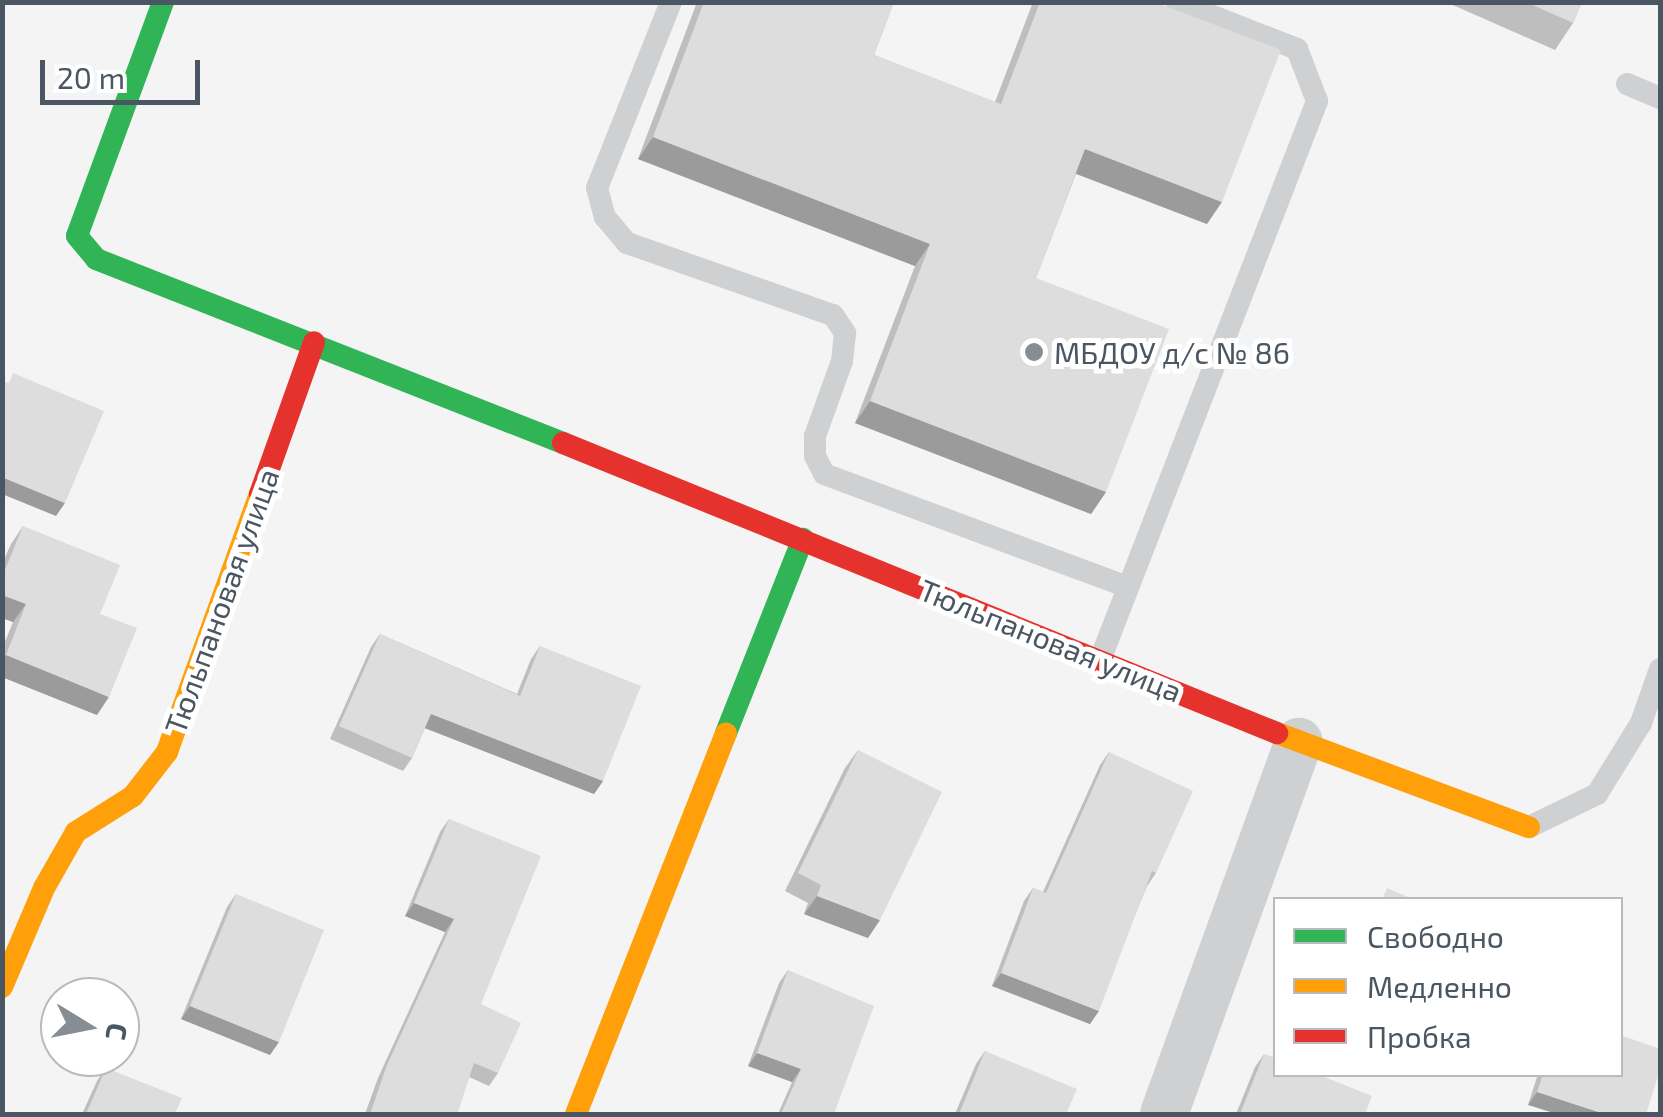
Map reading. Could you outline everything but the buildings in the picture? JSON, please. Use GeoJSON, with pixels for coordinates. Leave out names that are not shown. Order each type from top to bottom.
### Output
{"type":"FeatureCollection","features":[{"type":"Feature","properties":{"kind":"street","name":"Тюльпановая улица"},"geometry":{"type":"LineString","coordinates":[[163,2],[76,236],[96,258],[803,538],[1300,742],[1529,827]]}},
{"type":"Feature","properties":{"kind":"street","name":"Тюльпановая улица"},"geometry":{"type":"LineString","coordinates":[[2,987],[44,888],[76,832],[133,796],[168,752],[314,342]]}},
{"type":"Feature","properties":{"kind":"street"},"geometry":{"type":"LineString","coordinates":[[576,1114],[803,538]]}},
{"type":"Feature","properties":{"kind":"street"},"geometry":{"type":"LineString","coordinates":[[1164,1114],[1300,742]]}},
{"type":"Feature","properties":{"kind":"lane"},"geometry":{"type":"LineString","coordinates":[[670,2],[596,188],[605,217],[627,243],[834,315],[845,333],[842,362],[815,436],[815,456],[824,474],[1128,587]]}},
{"type":"Feature","properties":{"kind":"lane"},"geometry":{"type":"LineString","coordinates":[[1100,660],[1317,101],[1297,48],[1177,2]]}},
{"type":"Feature","properties":{"kind":"lane"},"geometry":{"type":"LineString","coordinates":[[1627,84],[1660,98]]}},
{"type":"Feature","properties":{"kind":"lane"},"geometry":{"type":"LineString","coordinates":[[1529,827],[1597,794],[1641,723],[1660,669]]}},
{"type":"Feature","properties":{"kind":"traffic: fast"},"geometry":{"type":"LineString","coordinates":[[163,2],[77,236],[96,259],[563,443]]}},
{"type":"Feature","properties":{"kind":"traffic: fast"},"geometry":{"type":"LineString","coordinates":[[726,733],[803,539]]}},
{"type":"Feature","properties":{"kind":"traffic: slow"},"geometry":{"type":"LineString","coordinates":[[2,987],[44,888],[76,832],[133,796],[167,752],[260,494]]}},
{"type":"Feature","properties":{"kind":"traffic: slow"},"geometry":{"type":"LineString","coordinates":[[576,1114],[726,733]]}},
{"type":"Feature","properties":{"kind":"traffic: slow"},"geometry":{"type":"LineString","coordinates":[[1277,733],[1529,827]]}},
{"type":"Feature","properties":{"kind":"traffic: jam"},"geometry":{"type":"LineString","coordinates":[[260,494],[314,342]]}},
{"type":"Feature","properties":{"kind":"traffic: jam"},"geometry":{"type":"LineString","coordinates":[[563,443],[1277,733]]}},
{"type":"Feature","properties":{"kind":"place","name":"МБДОУ д/с № 86"},"geometry":{"type":"Point","coordinates":[1034,352]}}]}
